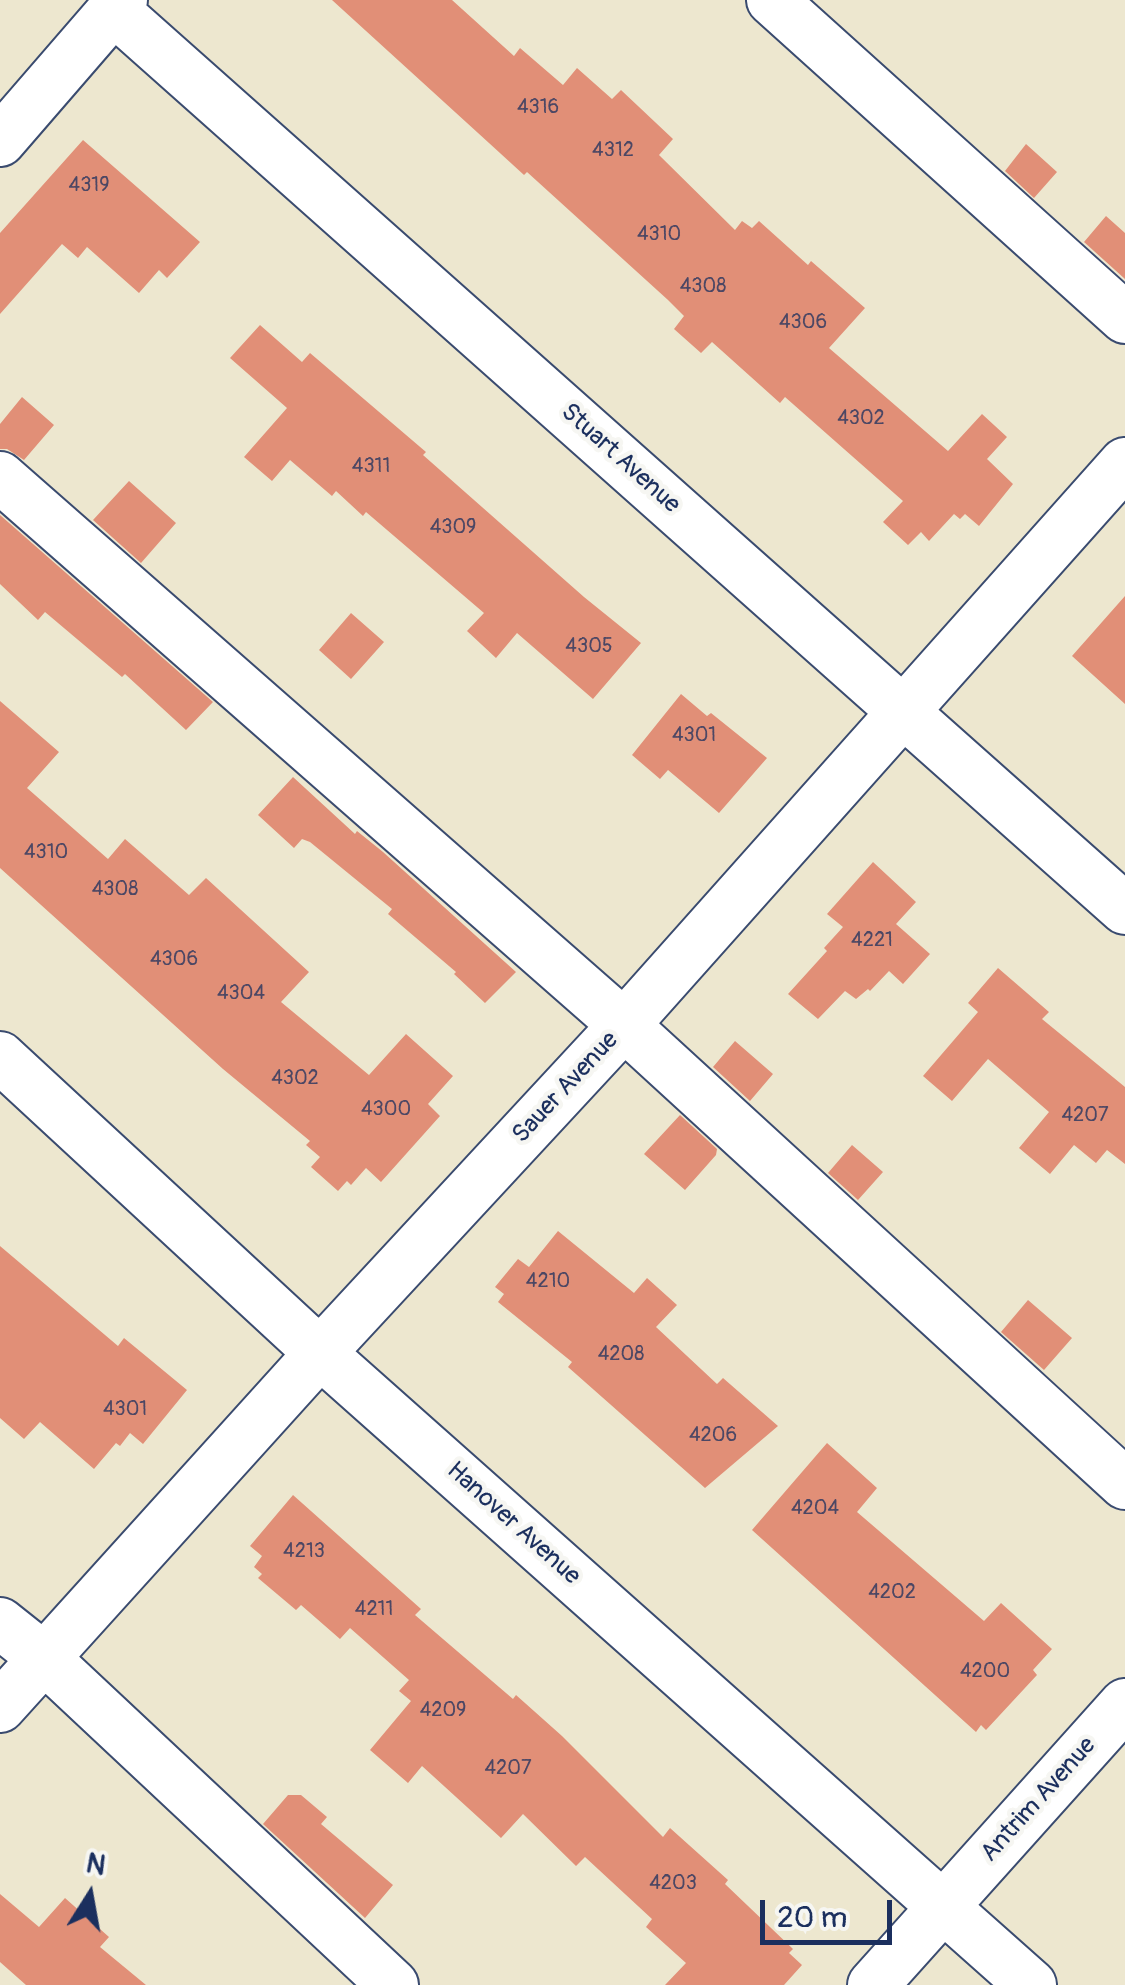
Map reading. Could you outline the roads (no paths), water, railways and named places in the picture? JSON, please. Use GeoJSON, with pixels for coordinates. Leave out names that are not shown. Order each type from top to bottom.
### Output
{"type":"FeatureCollection","features":[{"type":"Feature","properties":{"kind":"street"},"geometry":{"type":"LineString","coordinates":[[772,0],[1125,318]]}},
{"type":"Feature","properties":{"kind":"street"},"geometry":{"type":"LineString","coordinates":[[0,142],[118,5]]}},
{"type":"Feature","properties":{"kind":"street","name":"Stuart Avenue"},"geometry":{"type":"LineString","coordinates":[[118,5],[1125,909]]}},
{"type":"Feature","properties":{"kind":"street","name":"Sauer Avenue"},"geometry":{"type":"LineString","coordinates":[[0,1706],[624,1025],[1125,462]]}},
{"type":"Feature","properties":{"kind":"street"},"geometry":{"type":"LineString","coordinates":[[0,477],[624,1025],[1125,1484]]}},
{"type":"Feature","properties":{"kind":"street","name":"Hanover Avenue"},"geometry":{"type":"LineString","coordinates":[[0,1057],[320,1353],[1031,1985]]}},
{"type":"Feature","properties":{"kind":"street"},"geometry":{"type":"LineString","coordinates":[[0,1622],[44,1658],[394,1985]]}},
{"type":"Feature","properties":{"kind":"street","name":"Antrim Avenue"},"geometry":{"type":"LineString","coordinates":[[873,1985],[1125,1704]]}}]}
